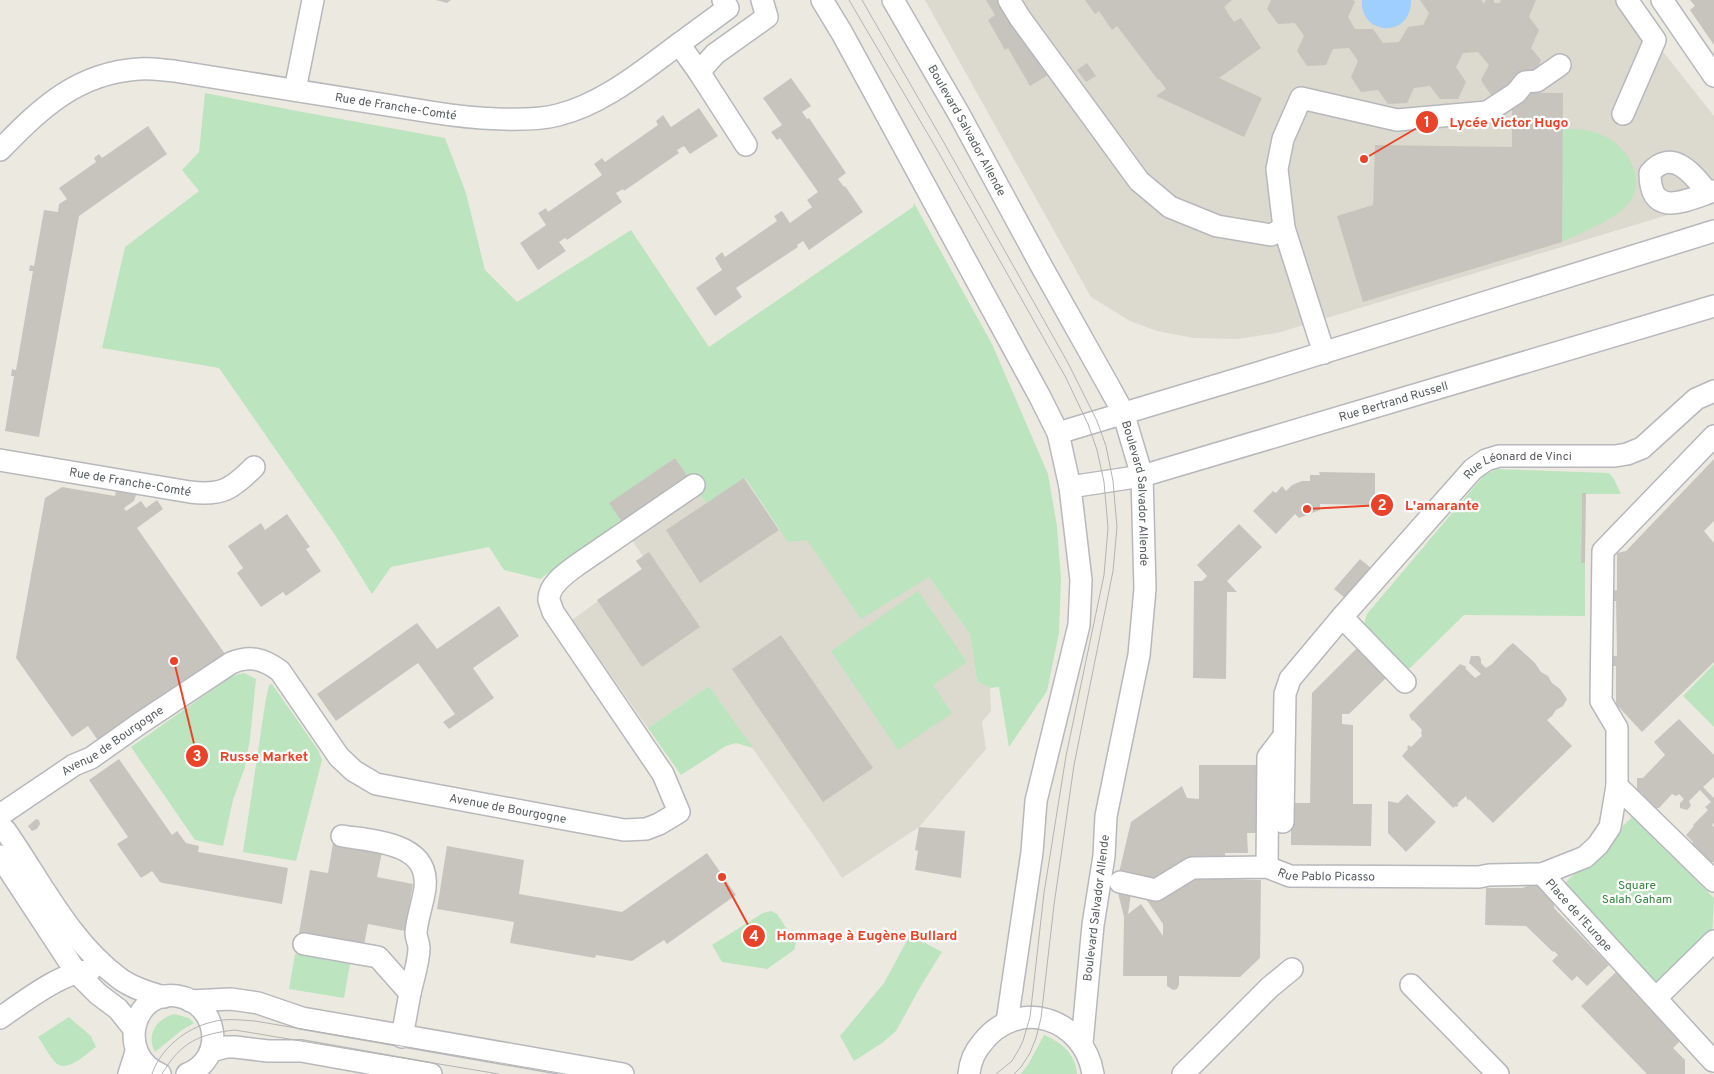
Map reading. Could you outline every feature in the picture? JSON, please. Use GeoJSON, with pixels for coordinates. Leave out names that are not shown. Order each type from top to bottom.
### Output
{"type":"FeatureCollection","features":[{"type":"Feature","properties":{"kind":"street"},"geometry":{"type":"LineString","coordinates":[[295,90],[313,0]]}},
{"type":"Feature","properties":{"kind":"street","name":"Rue de Franche-Comté"},"geometry":{"type":"LineString","coordinates":[[0,150],[33,116],[78,84],[112,72],[141,68],[174,71],[455,116],[524,119],[556,116],[573,111],[599,99],[679,44],[728,8],[723,0]]}},
{"type":"Feature","properties":{"kind":"street"},"geometry":{"type":"LineString","coordinates":[[699,72],[715,54],[767,17],[762,0]]}},
{"type":"Feature","properties":{"kind":"street"},"geometry":{"type":"LineString","coordinates":[[822,0],[847,42],[1040,397],[1058,433],[1070,487],[1081,580],[1079,625],[1036,801],[1032,852],[1007,1022]]}},
{"type":"Feature","properties":{"kind":"street","name":"Boulevard Salvador Allende"},"geometry":{"type":"LineString","coordinates":[[893,0],[959,114],[1122,412],[1142,476],[1145,589],[1140,645],[1106,816],[1104,856],[1093,925],[1082,1043]]}},
{"type":"Feature","properties":{"kind":"street"},"geometry":{"type":"LineString","coordinates":[[1009,0],[1020,18],[1139,181],[1170,207],[1217,226],[1271,235],[1284,228]]}},
{"type":"Feature","properties":{"kind":"street"},"geometry":{"type":"LineString","coordinates":[[1623,114],[1655,40],[1627,0]]}},
{"type":"Feature","properties":{"kind":"street"},"geometry":{"type":"LineString","coordinates":[[1662,0],[1714,76]]}},
{"type":"Feature","properties":{"kind":"street"},"geometry":{"type":"LineString","coordinates":[[679,44],[746,145]]}},
{"type":"Feature","properties":{"kind":"street"},"geometry":{"type":"LineString","coordinates":[[1324,352],[1284,228],[1277,169],[1283,139],[1301,98],[1397,120],[1487,112],[1516,93],[1525,82],[1537,81],[1560,65]]}},
{"type":"Feature","properties":{"kind":"street"},"geometry":{"type":"LineString","coordinates":[[1058,433],[1714,232]]}},
{"type":"Feature","properties":{"kind":"street","name":"Rue Bertrand Russell"},"geometry":{"type":"LineString","coordinates":[[1070,487],[1142,476],[1714,306]]}},
{"type":"Feature","properties":{"kind":"street","name":"Rue Léonard de Vinci"},"geometry":{"type":"LineString","coordinates":[[1283,822],[1285,694],[1290,679],[1342,617],[1473,469],[1486,460],[1499,456],[1615,456],[1627,454],[1642,448],[1696,399],[1714,391]]}},
{"type":"Feature","properties":{"kind":"street","name":"Place de l'Europe"},"geometry":{"type":"LineString","coordinates":[[1713,1064],[1656,998],[1542,874],[1585,857],[1598,845],[1610,828],[1617,786],[1617,728],[1601,701],[1603,552],[1714,436]]}},
{"type":"Feature","properties":{"kind":"street","name":"Rue de Franche-Comté"},"geometry":{"type":"LineString","coordinates":[[0,460],[208,494],[226,491],[240,482],[254,467]]}},
{"type":"Feature","properties":{"kind":"street","name":"Avenue de Bourgogne"},"geometry":{"type":"LineString","coordinates":[[0,815],[74,765],[91,758],[231,663],[240,659],[255,659],[268,662],[280,671],[339,757],[354,771],[376,784],[624,830],[646,829],[659,824],[679,812],[664,774],[553,612],[549,599],[554,586],[574,567],[694,485]]}},
{"type":"Feature","properties":{"kind":"street"},"geometry":{"type":"LineString","coordinates":[[1342,617],[1405,682]]}},
{"type":"Feature","properties":{"kind":"street"},"geometry":{"type":"LineString","coordinates":[[1267,867],[1268,757],[1284,745]]}},
{"type":"Feature","properties":{"kind":"street"},"geometry":{"type":"LineString","coordinates":[[1617,786],[1714,881]]}},
{"type":"Feature","properties":{"kind":"street"},"geometry":{"type":"LineString","coordinates":[[0,828],[5,830],[59,912],[87,948],[119,978]]}},
{"type":"Feature","properties":{"kind":"street"},"geometry":{"type":"LineString","coordinates":[[342,836],[402,848],[415,856],[425,871],[425,886],[416,934],[419,949],[402,1037]]}},
{"type":"Feature","properties":{"kind":"street"},"geometry":{"type":"LineString","coordinates":[[0,856],[76,972],[98,994],[118,1009],[134,1029]]}},
{"type":"Feature","properties":{"kind":"street","name":"Rue Pablo Picasso"},"geometry":{"type":"LineString","coordinates":[[1120,882],[1156,890],[1192,868],[1267,867],[1290,876],[1480,877],[1489,875],[1542,874]]}},
{"type":"Feature","properties":{"kind":"street"},"geometry":{"type":"LineString","coordinates":[[1656,998],[1714,941]]}},
{"type":"Feature","properties":{"kind":"street"},"geometry":{"type":"LineString","coordinates":[[304,944],[378,957],[410,993]]}},
{"type":"Feature","properties":{"kind":"street"},"geometry":{"type":"LineString","coordinates":[[1183,1074],[1270,987],[1292,969]]}},
{"type":"Feature","properties":{"kind":"street"},"geometry":{"type":"LineString","coordinates":[[0,1018],[39,991],[76,972],[102,973],[119,978],[148,993],[164,997],[176,996],[190,1001],[199,1006],[206,1014],[211,1022],[213,1033],[211,1051],[203,1064],[187,1074]]}},
{"type":"Feature","properties":{"kind":"street"},"geometry":{"type":"LineString","coordinates":[[1411,985],[1498,1074]]}},
{"type":"Feature","properties":{"kind":"street"},"geometry":{"type":"LineString","coordinates":[[160,1074],[146,1065],[136,1052],[133,1037],[137,1018],[142,1011],[148,1004],[164,997]]}},
{"type":"Feature","properties":{"kind":"street"},"geometry":{"type":"LineString","coordinates":[[190,1001],[231,999],[258,1003],[302,1018],[402,1037],[624,1074]]}},
{"type":"Feature","properties":{"kind":"street"},"geometry":{"type":"LineString","coordinates":[[964,1072],[976,1050],[989,1034],[1007,1022],[1030,1017],[1056,1022],[1070,1031],[1082,1043],[1091,1061],[1093,1074]]}},
{"type":"Feature","properties":{"kind":"street"},"geometry":{"type":"LineString","coordinates":[[211,1051],[226,1047],[268,1051],[301,1051],[431,1074]]}},
{"type":"Feature","properties":{"kind":"street"},"geometry":{"type":"LineString","coordinates":[[129,1074],[136,1052]]}},
{"type":"Feature","properties":{"kind":"shaded area"},"geometry":{"type":"Polygon","coordinates":[[[925,0],[1622,0],[1714,116],[1714,201],[1277,333],[1237,339],[1194,338],[1157,331],[1130,321],[1091,297],[925,0]]]}},
{"type":"Feature","properties":{"kind":"shaded area"},"geometry":{"type":"Polygon","coordinates":[[[675,458],[706,503],[744,478],[779,530],[929,577],[970,634],[977,681],[990,688],[991,711],[982,722],[986,749],[919,827],[842,878],[709,686],[648,728],[572,620],[642,569],[636,561],[643,556],[620,523],[609,503],[675,458]]]}},
{"type":"Feature","properties":{"kind":"green space"},"geometry":{"type":"Polygon","coordinates":[[[205,93],[445,138],[466,193],[485,270],[517,302],[631,230],[709,347],[913,207],[914,203],[992,344],[1048,474],[1057,526],[1061,579],[1059,633],[1047,691],[1009,747],[999,687],[990,688],[977,681],[970,634],[929,577],[861,619],[807,540],[788,542],[745,478],[706,503],[675,458],[610,503],[622,522],[540,579],[504,570],[489,547],[391,567],[372,594],[335,535],[219,368],[102,348],[125,247],[199,191],[182,170],[199,152],[205,93]]]}},
{"type":"Feature","properties":{"kind":"green space"},"geometry":{"type":"Polygon","coordinates":[[[1562,129],[1589,131],[1613,141],[1621,148],[1632,165],[1636,184],[1634,194],[1623,209],[1598,225],[1562,242],[1562,129]]]}},
{"type":"Feature","properties":{"kind":"green space"},"geometry":{"type":"Polygon","coordinates":[[[1498,469],[1609,473],[1614,479],[1621,494],[1582,494],[1581,562],[1585,563],[1585,616],[1464,615],[1409,669],[1364,624],[1367,614],[1485,474],[1498,469]]]}},
{"type":"Feature","properties":{"kind":"green space"},"geometry":{"type":"Polygon","coordinates":[[[918,591],[967,662],[933,685],[952,713],[898,750],[831,651],[918,591]]]}},
{"type":"Feature","properties":{"kind":"green space"},"geometry":{"type":"Polygon","coordinates":[[[1714,664],[1714,727],[1683,696],[1714,664]]]}},
{"type":"Feature","properties":{"kind":"green space"},"geometry":{"type":"Polygon","coordinates":[[[244,673],[256,679],[250,739],[245,767],[233,800],[223,846],[195,840],[131,747],[232,676],[244,673]]]}},
{"type":"Feature","properties":{"kind":"green space"},"geometry":{"type":"Polygon","coordinates":[[[272,684],[318,750],[322,760],[296,861],[243,852],[266,698],[269,685],[272,684]]]}},
{"type":"Feature","properties":{"kind":"green space"},"geometry":{"type":"Polygon","coordinates":[[[709,686],[753,748],[736,743],[726,746],[681,775],[648,728],[709,686]]]}},
{"type":"Feature","properties":{"kind":"green space","name":"Square Salah Gaham"},"geometry":{"type":"Polygon","coordinates":[[[1632,817],[1714,898],[1712,937],[1658,984],[1562,886],[1584,864],[1593,864],[1609,850],[1608,841],[1632,817]]]}},
{"type":"Feature","properties":{"kind":"green space"},"geometry":{"type":"Polygon","coordinates":[[[771,911],[777,914],[796,943],[794,950],[767,969],[722,962],[712,945],[763,913],[771,911]]]}},
{"type":"Feature","properties":{"kind":"green space"},"geometry":{"type":"Polygon","coordinates":[[[910,935],[942,952],[896,1031],[882,1043],[854,1061],[840,1036],[884,983],[910,935]]]}},
{"type":"Feature","properties":{"kind":"green space"},"geometry":{"type":"Polygon","coordinates":[[[295,954],[350,964],[344,998],[289,989],[295,954]]]}},
{"type":"Feature","properties":{"kind":"green space"},"geometry":{"type":"Polygon","coordinates":[[[174,1014],[189,1018],[194,1023],[182,1030],[155,1052],[152,1046],[154,1028],[162,1020],[174,1014]]]}},
{"type":"Feature","properties":{"kind":"green space"},"geometry":{"type":"Polygon","coordinates":[[[69,1017],[91,1036],[96,1047],[72,1064],[62,1066],[55,1062],[38,1037],[69,1017]]]}},
{"type":"Feature","properties":{"kind":"green space"},"geometry":{"type":"Polygon","coordinates":[[[1044,1035],[1062,1045],[1071,1055],[1077,1074],[1021,1074],[1044,1035]]]}},
{"type":"Feature","properties":{"kind":"water"},"geometry":{"type":"Polygon","coordinates":[[[1362,0],[1411,0],[1409,12],[1403,21],[1395,26],[1386,28],[1377,26],[1369,21],[1364,12],[1362,0]]]}},
{"type":"Feature","properties":{"kind":"building"},"geometry":{"type":"Polygon","coordinates":[[[436,0],[451,0],[447,3],[436,0]]]}},
{"type":"Feature","properties":{"kind":"building"},"geometry":{"type":"Polygon","coordinates":[[[986,0],[997,0],[1048,75],[1030,86],[1008,48],[1005,50],[988,20],[995,15],[986,0]]]}},
{"type":"Feature","properties":{"kind":"building"},"geometry":{"type":"Polygon","coordinates":[[[1085,0],[1232,0],[1224,7],[1234,22],[1241,18],[1261,48],[1219,78],[1262,98],[1244,137],[1156,96],[1166,89],[1159,79],[1117,26],[1112,30],[1099,11],[1095,14],[1085,0]]]}},
{"type":"Feature","properties":{"kind":"building"},"geometry":{"type":"Polygon","coordinates":[[[1271,0],[1353,0],[1355,2],[1348,17],[1355,29],[1373,29],[1383,43],[1399,42],[1408,27],[1423,25],[1429,13],[1420,0],[1481,0],[1484,4],[1486,0],[1494,0],[1494,3],[1500,3],[1501,0],[1536,0],[1529,17],[1539,30],[1531,48],[1541,60],[1534,76],[1509,93],[1491,95],[1481,80],[1489,65],[1478,52],[1463,53],[1456,67],[1466,82],[1458,99],[1440,99],[1430,86],[1414,88],[1407,103],[1388,104],[1378,90],[1361,92],[1351,77],[1358,61],[1349,48],[1333,49],[1326,65],[1307,66],[1297,51],[1304,36],[1295,23],[1278,24],[1267,9],[1271,0]]]}},
{"type":"Feature","properties":{"kind":"building"},"geometry":{"type":"Polygon","coordinates":[[[1690,0],[1714,0],[1714,45],[1690,10],[1695,6],[1690,0]]]}},
{"type":"Feature","properties":{"kind":"building"},"geometry":{"type":"Polygon","coordinates":[[[1087,63],[1096,76],[1086,82],[1077,70],[1087,63]]]}},
{"type":"Feature","properties":{"kind":"building"},"geometry":{"type":"Polygon","coordinates":[[[791,78],[811,106],[802,112],[807,119],[809,118],[846,173],[838,179],[863,212],[809,250],[803,241],[797,245],[798,247],[736,288],[742,297],[715,316],[696,288],[722,270],[715,258],[722,252],[725,257],[777,221],[774,216],[782,211],[790,223],[812,207],[807,200],[818,192],[780,138],[777,140],[771,132],[782,125],[763,98],[791,78]]]}},
{"type":"Feature","properties":{"kind":"building"},"geometry":{"type":"Polygon","coordinates":[[[1532,90],[1532,93],[1563,93],[1562,242],[1363,302],[1337,216],[1373,205],[1375,145],[1512,147],[1512,102],[1532,90]]]}},
{"type":"Feature","properties":{"kind":"building"},"geometry":{"type":"Polygon","coordinates":[[[699,108],[718,136],[690,154],[684,146],[677,150],[679,153],[624,191],[623,189],[616,193],[622,202],[567,240],[565,238],[559,242],[566,251],[538,270],[520,243],[546,225],[538,213],[546,208],[548,212],[602,175],[594,164],[602,158],[605,162],[658,125],[656,121],[663,115],[671,127],[699,108]]]}},
{"type":"Feature","properties":{"kind":"building"},"geometry":{"type":"Polygon","coordinates":[[[148,126],[167,154],[79,216],[39,437],[5,431],[14,376],[11,376],[12,369],[16,370],[33,271],[29,271],[30,265],[34,266],[44,210],[58,212],[59,204],[67,199],[59,188],[96,162],[94,158],[99,154],[102,158],[148,126]]]}},
{"type":"Feature","properties":{"kind":"building"},"geometry":{"type":"Polygon","coordinates":[[[675,458],[688,477],[622,522],[609,503],[675,458]]]}},
{"type":"Feature","properties":{"kind":"building"},"geometry":{"type":"Polygon","coordinates":[[[1714,459],[1714,521],[1704,531],[1714,543],[1714,662],[1642,732],[1616,704],[1616,666],[1612,666],[1611,656],[1617,656],[1616,601],[1612,601],[1612,591],[1617,590],[1617,553],[1626,551],[1714,459]]]}},
{"type":"Feature","properties":{"kind":"building"},"geometry":{"type":"Polygon","coordinates":[[[1319,472],[1375,473],[1375,505],[1320,504],[1320,510],[1299,518],[1295,514],[1276,534],[1253,511],[1273,491],[1276,493],[1282,486],[1286,491],[1292,485],[1302,481],[1310,481],[1310,475],[1320,475],[1319,472]]]}},
{"type":"Feature","properties":{"kind":"building"},"geometry":{"type":"Polygon","coordinates":[[[744,478],[779,530],[700,583],[666,530],[744,478]]]}},
{"type":"Feature","properties":{"kind":"building"},"geometry":{"type":"Polygon","coordinates":[[[62,487],[115,496],[116,491],[136,495],[134,501],[124,508],[126,511],[141,501],[146,508],[157,500],[163,509],[137,528],[225,654],[99,742],[88,726],[72,737],[16,658],[45,498],[62,487]]]}},
{"type":"Feature","properties":{"kind":"building"},"geometry":{"type":"Polygon","coordinates":[[[1582,493],[1586,493],[1585,563],[1581,563],[1582,493]]]}},
{"type":"Feature","properties":{"kind":"building"},"geometry":{"type":"Polygon","coordinates":[[[287,514],[310,547],[306,549],[321,571],[286,596],[283,592],[261,607],[237,573],[243,568],[228,546],[261,523],[265,530],[287,514]]]}},
{"type":"Feature","properties":{"kind":"building"},"geometry":{"type":"Polygon","coordinates":[[[1239,524],[1262,547],[1227,581],[1237,592],[1227,592],[1226,679],[1193,678],[1194,581],[1202,581],[1207,576],[1197,565],[1239,524]]]}},
{"type":"Feature","properties":{"kind":"building"},"geometry":{"type":"Polygon","coordinates":[[[649,552],[700,627],[642,667],[597,600],[642,569],[636,561],[649,552]]]}},
{"type":"Feature","properties":{"kind":"building"},"geometry":{"type":"Polygon","coordinates":[[[1360,559],[1371,568],[1345,598],[1334,589],[1360,559]]]}},
{"type":"Feature","properties":{"kind":"building"},"geometry":{"type":"Polygon","coordinates":[[[499,606],[519,636],[473,668],[494,698],[449,729],[443,722],[455,714],[418,663],[336,721],[317,694],[417,623],[437,649],[499,606]]]}},
{"type":"Feature","properties":{"kind":"building"},"geometry":{"type":"Polygon","coordinates":[[[781,635],[873,768],[823,802],[732,669],[781,635]]]}},
{"type":"Feature","properties":{"kind":"building"},"geometry":{"type":"Polygon","coordinates":[[[1513,643],[1535,663],[1541,672],[1548,676],[1567,699],[1563,706],[1556,710],[1547,720],[1572,746],[1493,823],[1469,799],[1468,801],[1466,796],[1457,804],[1459,805],[1453,808],[1402,756],[1409,745],[1411,747],[1422,736],[1422,730],[1412,721],[1409,715],[1460,664],[1467,667],[1465,668],[1475,678],[1481,674],[1469,663],[1471,656],[1479,656],[1481,663],[1486,668],[1513,643]]]}},
{"type":"Feature","properties":{"kind":"building"},"geometry":{"type":"Polygon","coordinates":[[[1358,647],[1387,677],[1349,714],[1342,714],[1342,724],[1353,725],[1353,804],[1372,804],[1371,846],[1291,845],[1291,803],[1310,803],[1312,693],[1358,647]]]}},
{"type":"Feature","properties":{"kind":"building"},"geometry":{"type":"Polygon","coordinates":[[[1679,719],[1714,755],[1714,777],[1703,787],[1714,798],[1714,823],[1712,825],[1714,827],[1714,862],[1709,862],[1691,844],[1693,842],[1686,835],[1708,810],[1705,807],[1711,802],[1700,790],[1689,801],[1691,806],[1687,810],[1680,808],[1680,803],[1684,799],[1679,794],[1676,796],[1672,794],[1659,808],[1654,808],[1641,795],[1643,793],[1637,793],[1637,778],[1643,778],[1665,755],[1654,742],[1679,719]]]}},
{"type":"Feature","properties":{"kind":"building"},"geometry":{"type":"Polygon","coordinates":[[[119,759],[172,835],[177,831],[186,843],[199,846],[198,852],[288,868],[282,904],[163,883],[160,882],[152,871],[141,878],[117,844],[128,837],[89,780],[119,759]]]}},
{"type":"Feature","properties":{"kind":"building"},"geometry":{"type":"Polygon","coordinates":[[[1199,765],[1262,765],[1261,833],[1247,833],[1248,853],[1225,853],[1225,879],[1261,880],[1260,958],[1240,977],[1179,976],[1179,985],[1177,989],[1173,990],[1167,986],[1167,976],[1123,976],[1124,917],[1116,885],[1131,822],[1182,786],[1187,798],[1199,799],[1199,765]],[[1133,880],[1128,914],[1141,904],[1163,936],[1163,924],[1133,880]]]}},
{"type":"Feature","properties":{"kind":"building"},"geometry":{"type":"Polygon","coordinates":[[[1407,794],[1436,822],[1406,852],[1388,833],[1388,801],[1398,803],[1407,794]]]}},
{"type":"Feature","properties":{"kind":"building"},"geometry":{"type":"Polygon","coordinates":[[[36,819],[39,820],[40,824],[37,829],[32,831],[28,826],[36,819]]]}},
{"type":"Feature","properties":{"kind":"building"},"geometry":{"type":"Polygon","coordinates":[[[919,827],[965,831],[961,878],[915,870],[918,851],[915,850],[919,827]]]}},
{"type":"Feature","properties":{"kind":"building"},"geometry":{"type":"Polygon","coordinates":[[[333,843],[382,852],[377,877],[413,884],[405,931],[368,924],[364,945],[299,933],[310,870],[328,873],[333,843]]]}},
{"type":"Feature","properties":{"kind":"building"},"geometry":{"type":"Polygon","coordinates":[[[447,846],[524,860],[519,894],[622,912],[707,853],[736,895],[667,944],[664,940],[632,961],[596,955],[595,958],[510,943],[514,922],[437,909],[447,846]]]}},
{"type":"Feature","properties":{"kind":"building"},"geometry":{"type":"Polygon","coordinates":[[[1540,884],[1554,902],[1554,908],[1609,965],[1587,986],[1577,976],[1572,981],[1552,961],[1558,955],[1526,926],[1485,925],[1486,888],[1522,888],[1540,884]]]}},
{"type":"Feature","properties":{"kind":"building"},"geometry":{"type":"Polygon","coordinates":[[[1616,972],[1636,993],[1644,993],[1682,1039],[1673,1048],[1685,1060],[1685,1074],[1647,1074],[1581,1006],[1616,972]]]}},
{"type":"Feature","properties":{"kind":"tram line"},"geometry":{"type":"LineString","coordinates":[[849,0],[939,153],[1065,376],[1088,424],[1097,450],[1104,482],[1108,528],[1104,575],[1066,756],[1044,893],[1030,1017],[1023,1041],[1012,1061],[996,1074]]}},
{"type":"Feature","properties":{"kind":"tram line"},"geometry":{"type":"LineString","coordinates":[[862,0],[1068,363],[1097,421],[1106,446],[1113,481],[1117,527],[1113,571],[1074,765],[1054,905],[1041,1018],[1030,1053],[1014,1074]]}},
{"type":"Feature","properties":{"kind":"tram line"},"geometry":{"type":"LineString","coordinates":[[152,1074],[161,1056],[184,1034],[202,1025],[223,1020],[255,1021],[565,1074]]}},
{"type":"Feature","properties":{"kind":"tram line"},"geometry":{"type":"LineString","coordinates":[[162,1074],[176,1054],[192,1042],[211,1034],[235,1030],[499,1074]]}},
{"type":"Feature","properties":{"kind":"place","name":"Lycée Victor Hugo"},"geometry":{"type":"Point","coordinates":[1364,159]}},
{"type":"Feature","properties":{"kind":"place","name":"L'amarante"},"geometry":{"type":"Point","coordinates":[1307,509]}},
{"type":"Feature","properties":{"kind":"place","name":"Russe Market"},"geometry":{"type":"Point","coordinates":[174,661]}},
{"type":"Feature","properties":{"kind":"place","name":"Hommage à Eugène Bullard"},"geometry":{"type":"Point","coordinates":[722,877]}}]}
